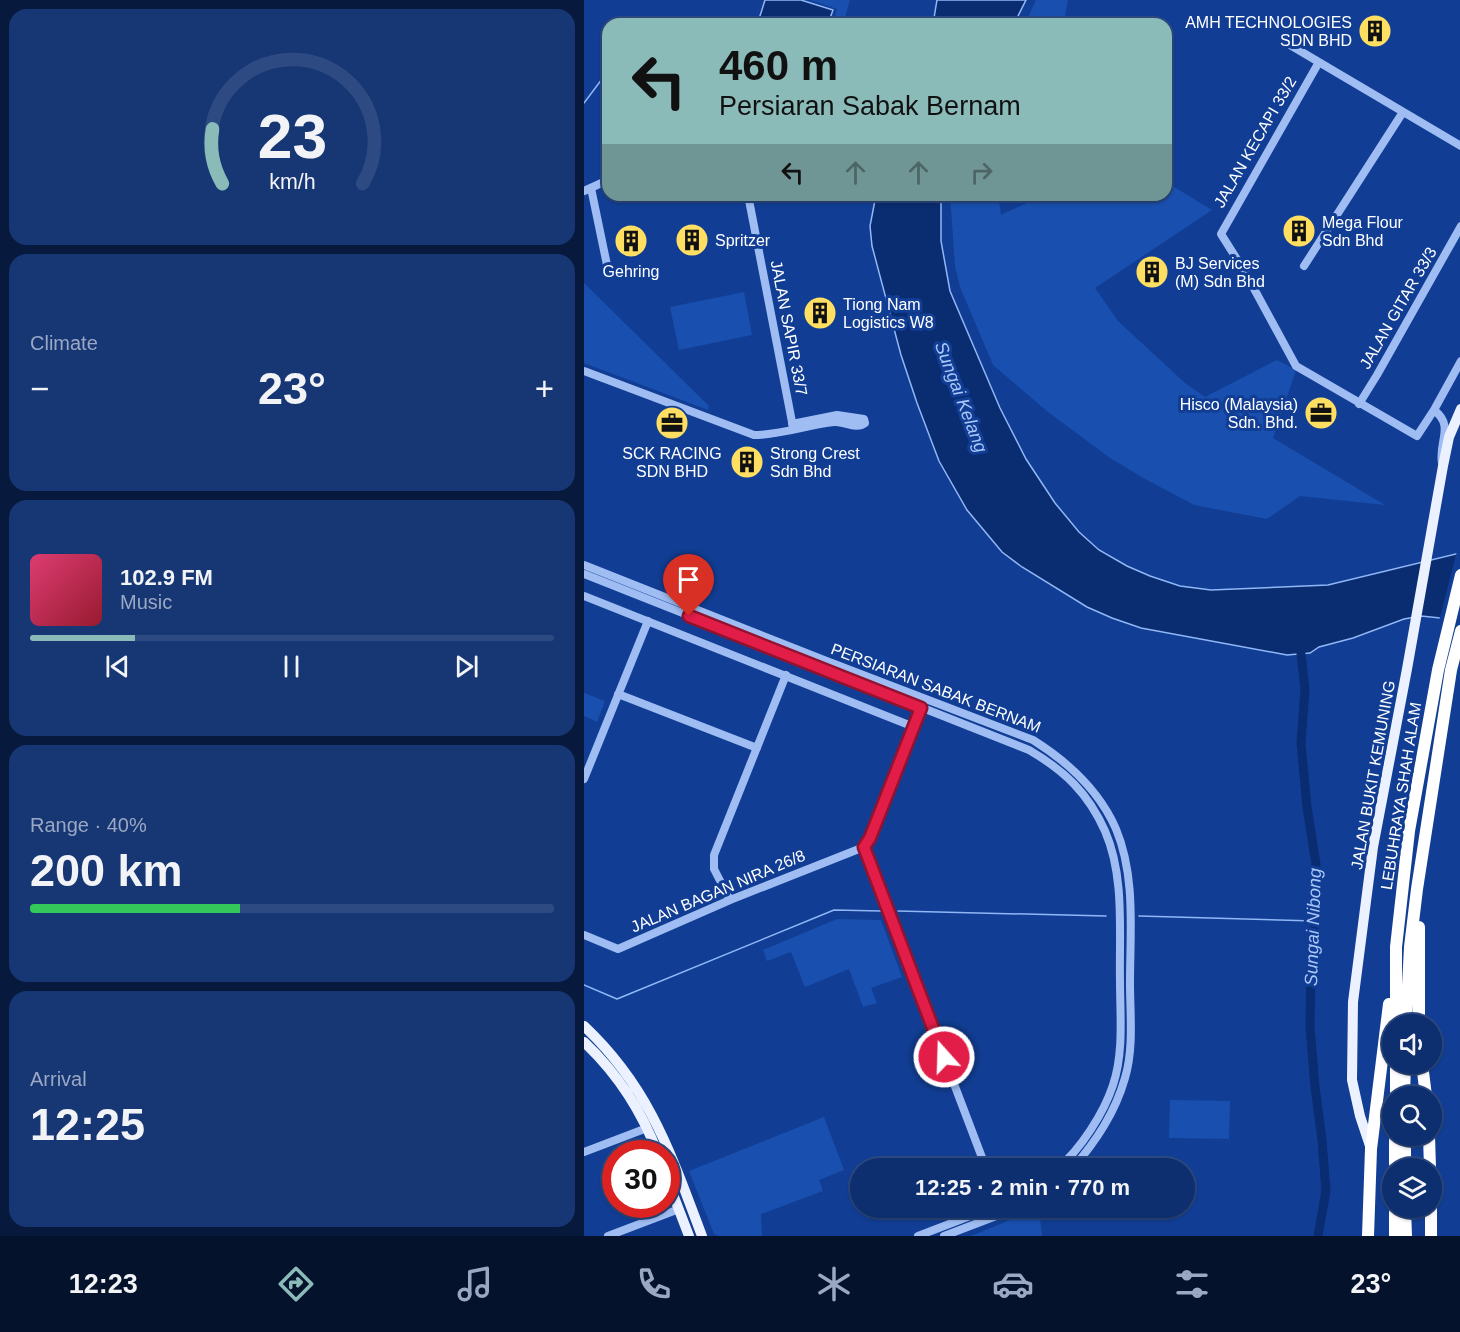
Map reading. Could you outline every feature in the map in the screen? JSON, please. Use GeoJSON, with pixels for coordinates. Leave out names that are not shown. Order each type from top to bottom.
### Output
{"type":"FeatureCollection","features":[{"type":"Feature","properties":{"kind":"highway","name":"LEBUHRAYA SHAH ALAM"},"geometry":{"type":"LineString","coordinates":[[1407,1014],[1410,947],[1444,670],[1460,574]]}},
{"type":"Feature","properties":{"kind":"highway","name":"LEBUHRAYA SHAH ALAM"},"geometry":{"type":"LineString","coordinates":[[1396,1014],[1396,947],[1409,831],[1444,670],[1460,631]]}},
{"type":"Feature","properties":{"kind":"highway"},"geometry":{"type":"LineString","coordinates":[[1417,890],[1419,1014]]}},
{"type":"Feature","properties":{"kind":"highway"},"geometry":{"type":"LineString","coordinates":[[1368,1236],[1371,1149],[1396,947]]}},
{"type":"Feature","properties":{"kind":"highway"},"geometry":{"type":"LineString","coordinates":[[1395,1218],[1395,1236]]}},
{"type":"Feature","properties":{"kind":"highway"},"geometry":{"type":"LineString","coordinates":[[1405,1218],[1406,1236]]}},
{"type":"Feature","properties":{"kind":"highway"},"geometry":{"type":"LineString","coordinates":[[1426,1236],[1429,1218]]}},
{"type":"Feature","properties":{"kind":"highway"},"geometry":{"type":"LineString","coordinates":[[1431,1218],[1431,1236]]}},
{"type":"Feature","properties":{"kind":"highway"},"geometry":{"type":"LineString","coordinates":[[1433,1218],[1436,1236]]}},
{"type":"Feature","properties":{"kind":"main road","name":"JALAN BUKIT KEMUNING"},"geometry":{"type":"LineString","coordinates":[[1371,1149],[1360,1116],[1352,1080],[1353,1002],[1373,847],[1408,669],[1443,466],[1449,437],[1460,409]]}},
{"type":"Feature","properties":{"kind":"main road"},"geometry":{"type":"LineString","coordinates":[[584,1026],[621,1066],[659,1126],[702,1236]]}},
{"type":"Feature","properties":{"kind":"main road"},"geometry":{"type":"LineString","coordinates":[[584,1042],[604,1062],[632,1101],[652,1140]]}},
{"type":"Feature","properties":{"kind":"main road"},"geometry":{"type":"LineString","coordinates":[[680,1212],[689,1236]]}},
{"type":"Feature","properties":{"kind":"street"},"geometry":{"type":"LineString","coordinates":[[1285,38],[1290,45],[1460,146]]}},
{"type":"Feature","properties":{"kind":"street","name":"JALAN KECAPI 33/2"},"geometry":{"type":"LineString","coordinates":[[1319,62],[1221,234],[1245,272],[1296,366],[1417,436],[1434,410]]}},
{"type":"Feature","properties":{"kind":"street"},"geometry":{"type":"LineString","coordinates":[[1304,266],[1403,112]]}},
{"type":"Feature","properties":{"kind":"street"},"geometry":{"type":"LineString","coordinates":[[602,183],[587,189],[607,265]]}},
{"type":"Feature","properties":{"kind":"street","name":"JALAN SAPIR 33/7"},"geometry":{"type":"LineString","coordinates":[[749,201],[793,427]]}},
{"type":"Feature","properties":{"kind":"street","name":"JALAN GITAR 33/3"},"geometry":{"type":"LineString","coordinates":[[1359,404],[1460,226]]}},
{"type":"Feature","properties":{"kind":"street"},"geometry":{"type":"LineString","coordinates":[[1443,466],[1440,453],[1445,422],[1442,416],[1434,410],[1460,362]]}},
{"type":"Feature","properties":{"kind":"street"},"geometry":{"type":"LineString","coordinates":[[584,371],[754,435],[768,435],[793,427],[837,415],[864,419],[865,423],[857,426],[836,422],[793,427]]}},
{"type":"Feature","properties":{"kind":"street","name":"PERSIARAN SABAK BERNAM"},"geometry":{"type":"LineString","coordinates":[[584,565],[1029,750],[1052,763],[1078,786],[1094,809],[1106,833],[1115,861],[1118,885],[1120,1048],[1113,1084],[1089,1130],[1069,1158]]}},
{"type":"Feature","properties":{"kind":"street","name":"PERSIARAN SABAK BERNAM"},"geometry":{"type":"LineString","coordinates":[[584,574],[923,704],[1033,740],[1058,756],[1085,781],[1102,803],[1116,829],[1129,882],[1131,1040],[1126,1076],[1120,1093],[1099,1135],[1081,1158]]}},
{"type":"Feature","properties":{"kind":"street"},"geometry":{"type":"LineString","coordinates":[[584,596],[914,727]]}},
{"type":"Feature","properties":{"kind":"street"},"geometry":{"type":"LineString","coordinates":[[584,779],[647,621]]}},
{"type":"Feature","properties":{"kind":"street"},"geometry":{"type":"LineString","coordinates":[[730,900],[714,869],[714,855],[785,675]]}},
{"type":"Feature","properties":{"kind":"street"},"geometry":{"type":"LineString","coordinates":[[618,694],[757,748]]}},
{"type":"Feature","properties":{"kind":"street"},"geometry":{"type":"LineString","coordinates":[[923,704],[870,838],[864,847],[982,1158]]}},
{"type":"Feature","properties":{"kind":"street","name":"JALAN BAGAN NIRA 26/8"},"geometry":{"type":"LineString","coordinates":[[584,935],[618,949],[730,900],[864,847]]}},
{"type":"Feature","properties":{"kind":"street"},"geometry":{"type":"LineString","coordinates":[[584,1152],[647,1128]]}},
{"type":"Feature","properties":{"kind":"street"},"geometry":{"type":"LineString","coordinates":[[1089,1130],[1099,1135]]}},
{"type":"Feature","properties":{"kind":"street"},"geometry":{"type":"LineString","coordinates":[[608,1236],[655,1218]]}},
{"type":"Feature","properties":{"kind":"street"},"geometry":{"type":"LineString","coordinates":[[918,1236],[965,1218]]}},
{"type":"Feature","properties":{"kind":"street"},"geometry":{"type":"LineString","coordinates":[[944,1236],[984,1218]]}},
{"type":"Feature","properties":{"kind":"shaded area"},"geometry":{"type":"Polygon","coordinates":[[[810,0],[850,0],[845,18],[835,18],[837,9],[810,0]]]}},
{"type":"Feature","properties":{"kind":"shaded area"},"geometry":{"type":"Polygon","coordinates":[[[1036,0],[1068,0],[1064,18],[1028,18],[1036,0]]]}},
{"type":"Feature","properties":{"kind":"shaded area"},"geometry":{"type":"Polygon","coordinates":[[[1172,186],[1212,210],[1095,288],[1118,321],[1185,383],[1205,397],[1277,360],[1296,370],[1273,438],[1385,505],[1300,496],[1267,519],[1194,505],[1110,458],[1048,412],[993,365],[960,287],[955,266],[950,201],[999,201],[1001,215],[1031,201],[1172,201],[1172,186]]]}},
{"type":"Feature","properties":{"kind":"shaded area"},"geometry":{"type":"Polygon","coordinates":[[[584,283],[709,406],[708,410],[584,363],[584,283]]]}},
{"type":"Feature","properties":{"kind":"shaded area"},"geometry":{"type":"Polygon","coordinates":[[[744,292],[752,335],[679,350],[670,307],[744,292]]]}},
{"type":"Feature","properties":{"kind":"shaded area"},"geometry":{"type":"Polygon","coordinates":[[[584,693],[605,701],[597,722],[584,716],[584,693]]]}},
{"type":"Feature","properties":{"kind":"shaded area"},"geometry":{"type":"Polygon","coordinates":[[[837,919],[881,920],[902,977],[871,988],[877,1003],[863,1007],[849,969],[805,987],[791,952],[767,961],[763,950],[837,919]]]}},
{"type":"Feature","properties":{"kind":"shaded area"},"geometry":{"type":"Polygon","coordinates":[[[1170,1100],[1230,1101],[1229,1139],[1169,1138],[1170,1100]]]}},
{"type":"Feature","properties":{"kind":"shaded area"},"geometry":{"type":"Polygon","coordinates":[[[824,1117],[844,1170],[819,1180],[823,1191],[761,1214],[762,1236],[714,1234],[689,1171],[824,1117]]]}},
{"type":"Feature","properties":{"kind":"shaded area"},"geometry":{"type":"Polygon","coordinates":[[[1015,1218],[1040,1218],[1042,1236],[971,1236],[1015,1218]]]}},
{"type":"Feature","properties":{"kind":"water"},"geometry":{"type":"Polygon","coordinates":[[[765,0],[801,0],[833,10],[830,18],[759,18],[765,0]]]}},
{"type":"Feature","properties":{"kind":"water"},"geometry":{"type":"Polygon","coordinates":[[[937,0],[1026,0],[1017,18],[934,18],[937,0]]]}},
{"type":"Feature","properties":{"kind":"water","name":"Sungai Kelang"},"geometry":{"type":"Polygon","coordinates":[[[875,201],[941,201],[941,241],[950,291],[1000,408],[1026,459],[1055,503],[1079,532],[1099,550],[1150,576],[1180,586],[1211,590],[1328,585],[1460,553],[1460,620],[1421,616],[1404,619],[1353,638],[1319,647],[1310,653],[1287,655],[1141,628],[1087,607],[1022,567],[1002,552],[967,510],[939,461],[901,355],[872,246],[870,226],[875,201]]]}},
{"type":"Feature","properties":{"kind":"pier"},"geometry":{"type":"Polygon","coordinates":[[[1461,550],[1461,623],[1439,621],[1457,551],[1461,550]]]}},
{"type":"Feature","properties":{"kind":"waterway"},"geometry":{"type":"LineString","coordinates":[[584,103],[602,79]]}},
{"type":"Feature","properties":{"kind":"waterway","name":"Sungai Nibong"},"geometry":{"type":"LineString","coordinates":[[1300,645],[1305,689],[1301,743],[1307,807],[1316,864],[1310,1027],[1326,1191],[1318,1236]]}},
{"type":"Feature","properties":{"kind":"waterway"},"geometry":{"type":"LineString","coordinates":[[584,985],[617,999],[834,910],[881,911]]}},
{"type":"Feature","properties":{"kind":"waterway"},"geometry":{"type":"LineString","coordinates":[[898,911],[1106,916]]}},
{"type":"Feature","properties":{"kind":"waterway"},"geometry":{"type":"LineString","coordinates":[[1139,916],[1315,921]]}},
{"type":"Feature","properties":{"kind":"place","name":"AMH TECHNOLOGIES SDN BHD"},"geometry":{"type":"Point","coordinates":[1375,31]}},
{"type":"Feature","properties":{"kind":"place","name":"Mega Flour Sdn Bhd"},"geometry":{"type":"Point","coordinates":[1299,231]}},
{"type":"Feature","properties":{"kind":"place","name":"Spritzer"},"geometry":{"type":"Point","coordinates":[692,240]}},
{"type":"Feature","properties":{"kind":"place","name":"Gehring"},"geometry":{"type":"Point","coordinates":[631,241]}},
{"type":"Feature","properties":{"kind":"place","name":"BJ Services (M) Sdn Bhd"},"geometry":{"type":"Point","coordinates":[1152,272]}},
{"type":"Feature","properties":{"kind":"place","name":"Tiong Nam Logistics W8"},"geometry":{"type":"Point","coordinates":[820,313]}},
{"type":"Feature","properties":{"kind":"place","name":"Hisco (Malaysia) Sdn. Bhd."},"geometry":{"type":"Point","coordinates":[1321,413]}},
{"type":"Feature","properties":{"kind":"place","name":"SCK RACING SDN BHD"},"geometry":{"type":"Point","coordinates":[672,423]}},
{"type":"Feature","properties":{"kind":"place","name":"Strong Crest Sdn Bhd"},"geometry":{"type":"Point","coordinates":[747,462]}},
{"type":"Feature","properties":{"kind":"route"},"geometry":{"type":"LineString","coordinates":[[689,616],[921,708],[870,838],[864,847],[944,1057]]}}]}
